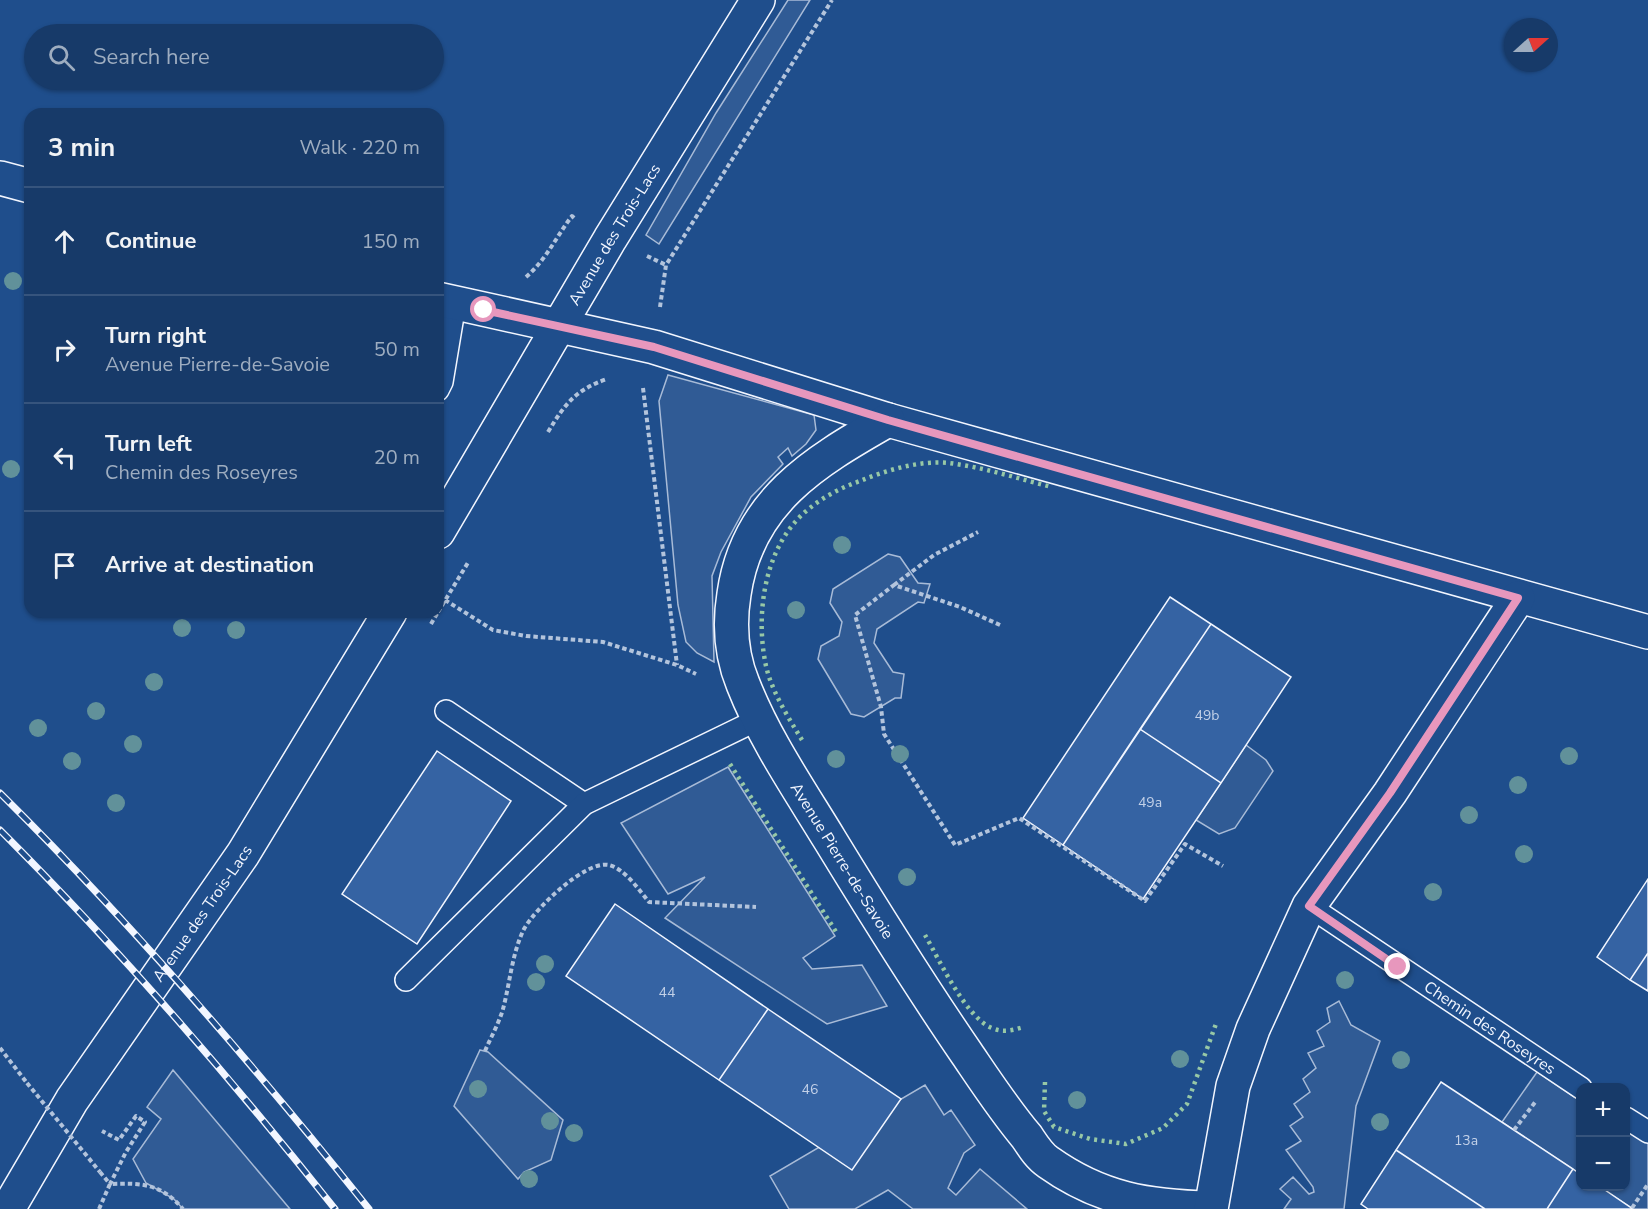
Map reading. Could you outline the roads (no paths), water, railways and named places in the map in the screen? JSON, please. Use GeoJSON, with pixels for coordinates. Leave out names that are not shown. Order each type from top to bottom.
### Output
{"type":"FeatureCollection","features":[{"type":"Feature","properties":{"kind":"street","name":"Avenue des Trois-Lacs"},"geometry":{"type":"LineString","coordinates":[[444,522],[610,239],[758,0]]}},
{"type":"Feature","properties":{"kind":"street"},"geometry":{"type":"LineString","coordinates":[[0,178],[24,184]]}},
{"type":"Feature","properties":{"kind":"street"},"geometry":{"type":"LineString","coordinates":[[444,305],[559,326],[654,347],[888,420],[1518,598],[1648,632]]}},
{"type":"Feature","properties":{"kind":"street","name":"Avenue Pierre-de-Savoie"},"geometry":{"type":"LineString","coordinates":[[888,420],[825,457],[798,477],[772,503],[750,539],[734,592],[730,630],[735,661],[769,742],[909,969],[1004,1110],[1045,1160],[1084,1185],[1127,1201],[1171,1207],[1211,1209],[1233,1086],[1253,1029],[1309,906],[1390,793],[1518,598]]}},
{"type":"Feature","properties":{"kind":"street","name":"Avenue des Trois-Lacs"},"geometry":{"type":"LineString","coordinates":[[8,1209],[72,1100],[243,854],[386,618]]}},
{"type":"Feature","properties":{"kind":"lane"},"geometry":{"type":"LineString","coordinates":[[446,711],[584,804]]}},
{"type":"Feature","properties":{"kind":"lane"},"geometry":{"type":"LineString","coordinates":[[406,980],[584,804],[759,719]]}},
{"type":"Feature","properties":{"kind":"lane","name":"Chemin des Roseyres"},"geometry":{"type":"LineString","coordinates":[[1309,906],[1576,1085]]}},
{"type":"Feature","properties":{"kind":"lane"},"geometry":{"type":"LineString","coordinates":[[1630,1121],[1648,1132]]}},
{"type":"Feature","properties":{"kind":"railway"},"geometry":{"type":"LineString","coordinates":[[0,793],[144,944],[236,1048],[369,1209]]}},
{"type":"Feature","properties":{"kind":"railway"},"geometry":{"type":"LineString","coordinates":[[0,830],[45,875],[173,1015],[335,1209]]}}]}
